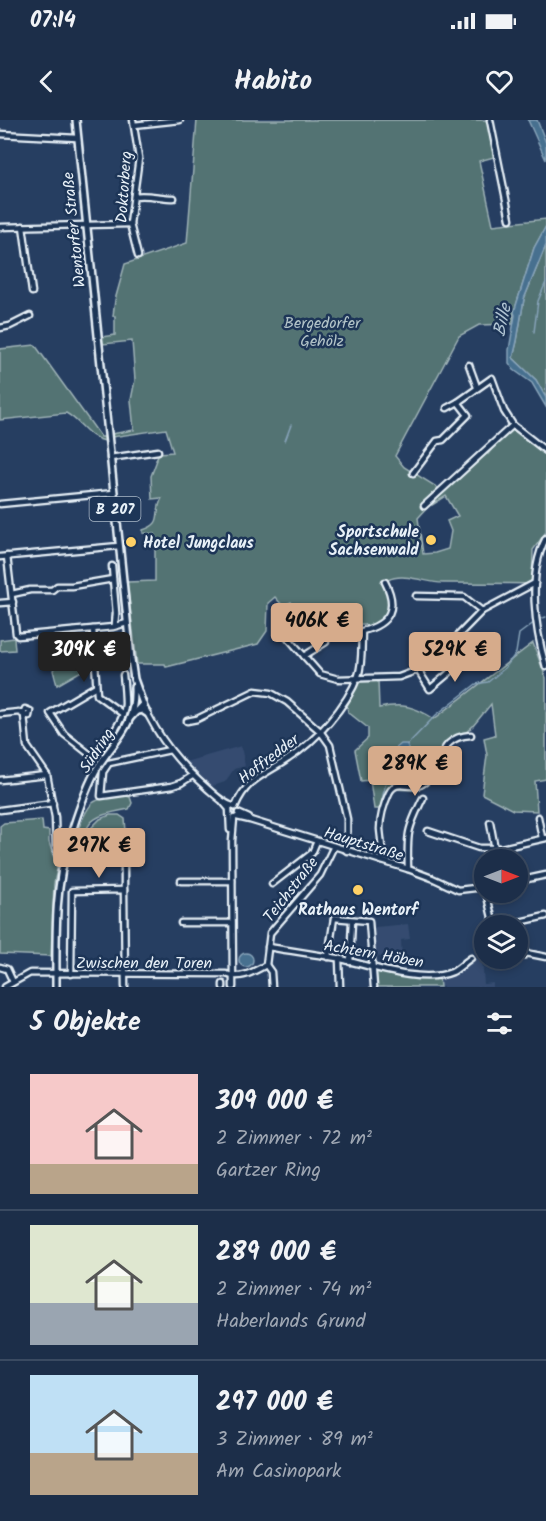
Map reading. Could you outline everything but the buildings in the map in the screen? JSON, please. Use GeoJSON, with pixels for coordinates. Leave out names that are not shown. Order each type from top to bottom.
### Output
{"type":"FeatureCollection","features":[{"type":"Feature","properties":{"kind":"main road","name":"Wentorfer Straße"},"geometry":{"type":"LineString","coordinates":[[76,120],[110,458]]}},
{"type":"Feature","properties":{"kind":"main road","name":"B 207"},"geometry":{"type":"LineString","coordinates":[[110,458],[134,679],[143,704]]}},
{"type":"Feature","properties":{"kind":"main road","name":"Südring"},"geometry":{"type":"LineString","coordinates":[[56,987],[58,898],[64,859],[92,779],[119,739],[134,709],[134,679]]}},
{"type":"Feature","properties":{"kind":"main road"},"geometry":{"type":"LineString","coordinates":[[134,709],[143,704]]}},
{"type":"Feature","properties":{"kind":"main road"},"geometry":{"type":"LineString","coordinates":[[134,709],[148,714]]}},
{"type":"Feature","properties":{"kind":"street"},"geometry":{"type":"LineString","coordinates":[[133,123],[180,120]]}},
{"type":"Feature","properties":{"kind":"street"},"geometry":{"type":"LineString","coordinates":[[490,120],[510,219]]}},
{"type":"Feature","properties":{"kind":"street","name":"Doktorberg"},"geometry":{"type":"LineString","coordinates":[[133,123],[139,158],[130,224],[138,256]]}},
{"type":"Feature","properties":{"kind":"street"},"geometry":{"type":"LineString","coordinates":[[0,134],[78,138]]}},
{"type":"Feature","properties":{"kind":"street"},"geometry":{"type":"LineString","coordinates":[[134,196],[149,194],[158,198],[174,198]]}},
{"type":"Feature","properties":{"kind":"street"},"geometry":{"type":"LineString","coordinates":[[0,227],[130,224]]}},
{"type":"Feature","properties":{"kind":"street"},"geometry":{"type":"LineString","coordinates":[[23,226],[32,292]]}},
{"type":"Feature","properties":{"kind":"street"},"geometry":{"type":"LineString","coordinates":[[0,328],[10,326],[30,316]]}},
{"type":"Feature","properties":{"kind":"street"},"geometry":{"type":"LineString","coordinates":[[469,365],[477,387]]}},
{"type":"Feature","properties":{"kind":"street"},"geometry":{"type":"LineString","coordinates":[[447,408],[492,378],[504,411],[513,425],[546,452]]}},
{"type":"Feature","properties":{"kind":"street"},"geometry":{"type":"LineString","coordinates":[[413,473],[437,441],[443,440],[468,415],[458,402]]}},
{"type":"Feature","properties":{"kind":"street"},"geometry":{"type":"LineString","coordinates":[[424,506],[513,425]]}},
{"type":"Feature","properties":{"kind":"street"},"geometry":{"type":"LineString","coordinates":[[110,458],[158,451]]}},
{"type":"Feature","properties":{"kind":"street"},"geometry":{"type":"LineString","coordinates":[[0,504],[114,493]]}},
{"type":"Feature","properties":{"kind":"street"},"geometry":{"type":"LineString","coordinates":[[546,538],[538,552],[535,583],[539,644],[546,667]]}},
{"type":"Feature","properties":{"kind":"street"},"geometry":{"type":"LineString","coordinates":[[0,557],[119,546]]}},
{"type":"Feature","properties":{"kind":"street"},"geometry":{"type":"LineString","coordinates":[[7,556],[18,636],[112,627],[127,623]]}},
{"type":"Feature","properties":{"kind":"street"},"geometry":{"type":"LineString","coordinates":[[112,566],[115,625]]}},
{"type":"Feature","properties":{"kind":"street"},"geometry":{"type":"LineString","coordinates":[[12,594],[30,590],[52,590],[57,586],[72,586],[113,579]]}},
{"type":"Feature","properties":{"kind":"street","name":"Hoffredder"},"geometry":{"type":"LineString","coordinates":[[232,807],[254,779],[303,749],[346,703],[360,664],[362,631],[384,620],[391,610],[391,596],[385,582]]}},
{"type":"Feature","properties":{"kind":"street"},"geometry":{"type":"LineString","coordinates":[[283,632],[320,674],[338,679],[399,677],[418,670],[437,657],[482,610],[535,583]]}},
{"type":"Feature","properties":{"kind":"street"},"geometry":{"type":"LineString","coordinates":[[416,596],[464,597],[482,610]]}},
{"type":"Feature","properties":{"kind":"street"},"geometry":{"type":"LineString","coordinates":[[0,603],[12,602]]}},
{"type":"Feature","properties":{"kind":"street"},"geometry":{"type":"LineString","coordinates":[[93,629],[97,695],[123,714]]}},
{"type":"Feature","properties":{"kind":"street"},"geometry":{"type":"LineString","coordinates":[[418,670],[430,689],[468,657],[454,641]]}},
{"type":"Feature","properties":{"kind":"street"},"geometry":{"type":"LineString","coordinates":[[304,656],[326,642]]}},
{"type":"Feature","properties":{"kind":"street"},"geometry":{"type":"LineString","coordinates":[[96,686],[50,713],[64,734],[93,757],[123,714],[125,705],[123,675]]}},
{"type":"Feature","properties":{"kind":"street"},"geometry":{"type":"LineString","coordinates":[[187,721],[197,719],[255,691],[271,693],[285,701],[320,731],[330,745],[347,819],[347,851]]}},
{"type":"Feature","properties":{"kind":"street"},"geometry":{"type":"LineString","coordinates":[[143,704],[170,750],[192,776],[232,807],[235,816],[232,841],[233,987]]}},
{"type":"Feature","properties":{"kind":"street"},"geometry":{"type":"LineString","coordinates":[[0,714],[19,712],[23,714],[27,746],[47,775],[56,848],[58,855],[64,859]]}},
{"type":"Feature","properties":{"kind":"street"},"geometry":{"type":"LineString","coordinates":[[382,861],[381,822],[389,793],[401,784],[416,786],[421,784],[432,772],[447,744],[457,738],[471,735]]}},
{"type":"Feature","properties":{"kind":"street"},"geometry":{"type":"LineString","coordinates":[[170,750],[164,753],[114,760],[103,772],[101,796],[172,786],[192,776]]}},
{"type":"Feature","properties":{"kind":"street"},"geometry":{"type":"LineString","coordinates":[[0,780],[47,775]]}},
{"type":"Feature","properties":{"kind":"street"},"geometry":{"type":"LineString","coordinates":[[408,869],[409,827],[423,798]]}},
{"type":"Feature","properties":{"kind":"street"},"geometry":{"type":"LineString","coordinates":[[0,810],[52,803]]}},
{"type":"Feature","properties":{"kind":"street","name":"Hauptstraße"},"geometry":{"type":"LineString","coordinates":[[235,816],[408,869],[458,890],[474,889]]}},
{"type":"Feature","properties":{"kind":"street"},"geometry":{"type":"LineString","coordinates":[[428,831],[472,847],[495,849],[544,838],[538,817]]}},
{"type":"Feature","properties":{"kind":"street"},"geometry":{"type":"LineString","coordinates":[[490,822],[495,849]]}},
{"type":"Feature","properties":{"kind":"street"},"geometry":{"type":"LineString","coordinates":[[272,884],[312,853],[317,841]]}},
{"type":"Feature","properties":{"kind":"street","name":"Teichstraße"},"geometry":{"type":"LineString","coordinates":[[268,946],[270,933],[320,875],[334,846]]}},
{"type":"Feature","properties":{"kind":"street"},"geometry":{"type":"LineString","coordinates":[[125,987],[124,855],[131,849]]}},
{"type":"Feature","properties":{"kind":"street"},"geometry":{"type":"LineString","coordinates":[[528,878],[546,875]]}},
{"type":"Feature","properties":{"kind":"street"},"geometry":{"type":"LineString","coordinates":[[181,881],[232,881]]}},
{"type":"Feature","properties":{"kind":"street"},"geometry":{"type":"LineString","coordinates":[[71,974],[72,891],[124,890]]}},
{"type":"Feature","properties":{"kind":"street"},"geometry":{"type":"LineString","coordinates":[[528,920],[546,916]]}},
{"type":"Feature","properties":{"kind":"street"},"geometry":{"type":"LineString","coordinates":[[328,957],[334,918],[369,921],[374,987]]}},
{"type":"Feature","properties":{"kind":"street"},"geometry":{"type":"LineString","coordinates":[[350,962],[352,921]]}},
{"type":"Feature","properties":{"kind":"street"},"geometry":{"type":"LineString","coordinates":[[181,923],[232,923]]}},
{"type":"Feature","properties":{"kind":"street"},"geometry":{"type":"LineString","coordinates":[[268,946],[266,965],[271,972],[272,987]]}},
{"type":"Feature","properties":{"kind":"street","name":"Achtern Höben"},"geometry":{"type":"LineString","coordinates":[[268,946],[414,975],[440,975],[452,972],[471,958]]}},
{"type":"Feature","properties":{"kind":"street"},"geometry":{"type":"LineString","coordinates":[[528,954],[546,957]]}},
{"type":"Feature","properties":{"kind":"street"},"geometry":{"type":"LineString","coordinates":[[339,959],[340,987]]}},
{"type":"Feature","properties":{"kind":"street"},"geometry":{"type":"LineString","coordinates":[[232,976],[242,976],[266,965]]}},
{"type":"Feature","properties":{"kind":"street"},"geometry":{"type":"LineString","coordinates":[[0,967],[7,969],[13,982]]}},
{"type":"Feature","properties":{"kind":"street"},"geometry":{"type":"LineString","coordinates":[[5,987],[30,974],[56,974]]}},
{"type":"Feature","properties":{"kind":"street","name":"Zwischen den Toren"},"geometry":{"type":"LineString","coordinates":[[56,974],[225,974],[232,976]]}},
{"type":"Feature","properties":{"kind":"shaded area"},"geometry":{"type":"Polygon","coordinates":[[[528,120],[537,120],[546,143],[546,160],[528,120]]]}},
{"type":"Feature","properties":{"kind":"shaded area"},"geometry":{"type":"Polygon","coordinates":[[[546,226],[546,245],[524,299],[513,358],[536,380],[546,398],[546,407],[532,383],[514,370],[509,363],[509,350],[514,312],[534,248],[546,226]]]}},
{"type":"Feature","properties":{"kind":"shaded area"},"geometry":{"type":"Polygon","coordinates":[[[401,744],[408,744],[407,754],[402,763],[386,778],[388,759],[401,744]]]}},
{"type":"Feature","properties":{"kind":"shaded area"},"geometry":{"type":"Polygon","coordinates":[[[241,746],[245,766],[234,769],[225,782],[210,787],[185,762],[241,746]]]}},
{"type":"Feature","properties":{"kind":"shaded area"},"geometry":{"type":"Polygon","coordinates":[[[408,924],[410,939],[401,940],[402,960],[375,956],[375,927],[408,924]]]}},
{"type":"Feature","properties":{"kind":"shaded area"},"geometry":{"type":"Polygon","coordinates":[[[243,953],[249,953],[253,960],[249,967],[243,967],[239,963],[239,957],[243,953]]]}},
{"type":"Feature","properties":{"kind":"shaded area"},"geometry":{"type":"Polygon","coordinates":[[[474,959],[474,969],[483,969],[484,984],[493,983],[493,987],[440,987],[439,977],[454,973],[474,959]]]}},
{"type":"Feature","properties":{"kind":"green space","name":"Bergedorfer Gehölz"},"geometry":{"type":"Polygon","coordinates":[[[197,120],[487,120],[494,157],[479,161],[493,225],[546,219],[546,226],[534,248],[514,312],[513,324],[479,325],[459,336],[395,456],[404,467],[440,489],[426,502],[427,508],[418,518],[423,554],[448,549],[451,531],[447,521],[458,516],[446,496],[432,505],[431,502],[486,452],[488,454],[512,429],[546,455],[546,532],[533,550],[532,584],[436,583],[408,577],[394,578],[388,580],[390,603],[386,614],[367,628],[364,624],[360,624],[359,631],[354,632],[322,619],[309,623],[304,621],[291,602],[283,606],[275,597],[268,603],[267,631],[258,644],[166,667],[165,664],[137,664],[127,582],[155,581],[155,534],[143,533],[143,530],[156,521],[162,498],[152,499],[151,476],[156,460],[159,453],[173,452],[166,429],[112,437],[112,434],[134,430],[131,400],[135,380],[132,341],[103,344],[102,337],[115,335],[115,316],[113,316],[115,300],[125,264],[187,243],[197,120]]]}},
{"type":"Feature","properties":{"kind":"green space"},"geometry":{"type":"Polygon","coordinates":[[[546,245],[546,398],[536,380],[513,358],[524,299],[546,245]]]}},
{"type":"Feature","properties":{"kind":"green space"},"geometry":{"type":"Polygon","coordinates":[[[35,345],[105,441],[89,433],[66,413],[0,420],[0,349],[35,345]]]}},
{"type":"Feature","properties":{"kind":"green space"},"geometry":{"type":"Polygon","coordinates":[[[14,638],[15,650],[0,651],[0,640],[14,638]]]}},
{"type":"Feature","properties":{"kind":"green space"},"geometry":{"type":"Polygon","coordinates":[[[533,643],[546,678],[546,779],[535,781],[537,811],[513,810],[482,794],[487,755],[484,738],[495,735],[491,704],[473,726],[448,748],[423,787],[413,790],[390,789],[379,809],[374,809],[370,780],[361,781],[355,750],[368,738],[368,728],[348,712],[347,706],[360,681],[378,680],[379,708],[408,707],[434,719],[533,643]]]}},
{"type":"Feature","properties":{"kind":"green space"},"geometry":{"type":"Polygon","coordinates":[[[59,660],[83,668],[83,670],[57,685],[53,670],[59,660]]]}},
{"type":"Feature","properties":{"kind":"green space"},"geometry":{"type":"Polygon","coordinates":[[[123,795],[130,797],[132,803],[129,809],[98,817],[92,821],[85,834],[85,844],[91,850],[116,848],[119,851],[115,856],[75,857],[71,855],[80,826],[90,806],[101,799],[123,795]]]}},
{"type":"Feature","properties":{"kind":"green space"},"geometry":{"type":"Polygon","coordinates":[[[110,815],[119,815],[125,819],[127,844],[96,846],[89,839],[90,829],[100,819],[110,815]]]}},
{"type":"Feature","properties":{"kind":"green space"},"geometry":{"type":"Polygon","coordinates":[[[42,820],[43,830],[49,831],[49,842],[57,869],[54,884],[51,956],[0,954],[0,826],[4,823],[42,820]]]}},
{"type":"Feature","properties":{"kind":"green space"},"geometry":{"type":"Polygon","coordinates":[[[376,972],[414,978],[439,977],[440,987],[377,987],[376,972]]]}},
{"type":"Feature","properties":{"kind":"waterway"},"geometry":{"type":"LineString","coordinates":[[534,332],[538,301],[546,282]]}},
{"type":"Feature","properties":{"kind":"waterway"},"geometry":{"type":"LineString","coordinates":[[285,441],[291,425]]}},
{"type":"Feature","properties":{"kind":"waterway"},"geometry":{"type":"LineString","coordinates":[[539,619],[546,617]]}},
{"type":"Feature","properties":{"kind":"waterway"},"geometry":{"type":"LineString","coordinates":[[407,745],[436,715],[476,684],[488,682],[505,668],[516,653],[519,634],[535,622]]}},
{"type":"Feature","properties":{"kind":"waterway"},"geometry":{"type":"LineString","coordinates":[[379,814],[387,777]]}},
{"type":"Feature","properties":{"kind":"place","name":"Sportschule Sachsenwald"},"geometry":{"type":"Point","coordinates":[431,540]}},
{"type":"Feature","properties":{"kind":"place","name":"Hotel Jungclaus"},"geometry":{"type":"Point","coordinates":[131,542]}},
{"type":"Feature","properties":{"kind":"place","name":"Rathaus Wentorf"},"geometry":{"type":"Point","coordinates":[358,890]}},
{"type":"Feature","properties":{"kind":"water label","name":"Bille"},"geometry":{"type":"Point","coordinates":[502,320]}}]}
